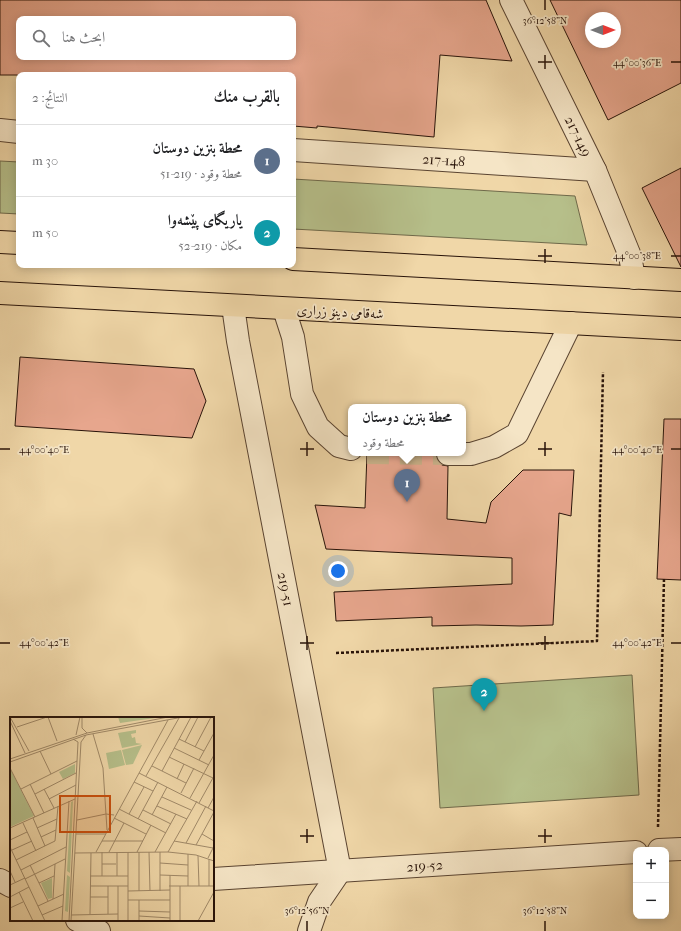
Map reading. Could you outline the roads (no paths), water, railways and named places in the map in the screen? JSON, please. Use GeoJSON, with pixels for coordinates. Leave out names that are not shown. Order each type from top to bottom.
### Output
{"type":"FeatureCollection","features":[{"type":"Feature","properties":{"kind":"main road"},"geometry":{"type":"LineString","coordinates":[[0,242],[16,243]]}},
{"type":"Feature","properties":{"kind":"main road"},"geometry":{"type":"LineString","coordinates":[[296,258],[681,280]]}},
{"type":"Feature","properties":{"kind":"main road","name":"شەقامی دینۆ زراری"},"geometry":{"type":"LineString","coordinates":[[0,293],[681,329]]}},
{"type":"Feature","properties":{"kind":"street","name":"217-149"},"geometry":{"type":"LineString","coordinates":[[511,0],[595,170],[630,256],[634,278]]}},
{"type":"Feature","properties":{"kind":"street"},"geometry":{"type":"LineString","coordinates":[[0,130],[16,132]]}},
{"type":"Feature","properties":{"kind":"street","name":"217-148"},"geometry":{"type":"LineString","coordinates":[[296,150],[595,170]]}},
{"type":"Feature","properties":{"kind":"street","name":"219-51"},"geometry":{"type":"LineString","coordinates":[[233,306],[238,341],[340,871]]}},
{"type":"Feature","properties":{"kind":"street"},"geometry":{"type":"LineString","coordinates":[[284,309],[293,337],[302,394],[318,427],[339,446],[348,448]]}},
{"type":"Feature","properties":{"kind":"street"},"geometry":{"type":"LineString","coordinates":[[466,454],[471,454],[494,447],[517,434],[571,323]]}},
{"type":"Feature","properties":{"kind":"street"},"geometry":{"type":"LineString","coordinates":[[658,842],[681,849]]}},
{"type":"Feature","properties":{"kind":"street","name":"219-52"},"geometry":{"type":"LineString","coordinates":[[214,879],[633,852]]}},
{"type":"Feature","properties":{"kind":"street"},"geometry":{"type":"LineString","coordinates":[[309,931],[319,902],[340,871]]}},
{"type":"Feature","properties":{"kind":"street"},"geometry":{"type":"LineString","coordinates":[[0,880],[10,885]]}},
{"type":"Feature","properties":{"kind":"street"},"geometry":{"type":"LineString","coordinates":[[80,921],[99,931]]}},
{"type":"Feature","properties":{"kind":"place","name":"محطة بنزين دوستان"},"geometry":{"type":"Point","coordinates":[407,502]}},
{"type":"Feature","properties":{"kind":"place","name":"یاریگای پێشەوا"},"geometry":{"type":"Point","coordinates":[484,711]}}]}
